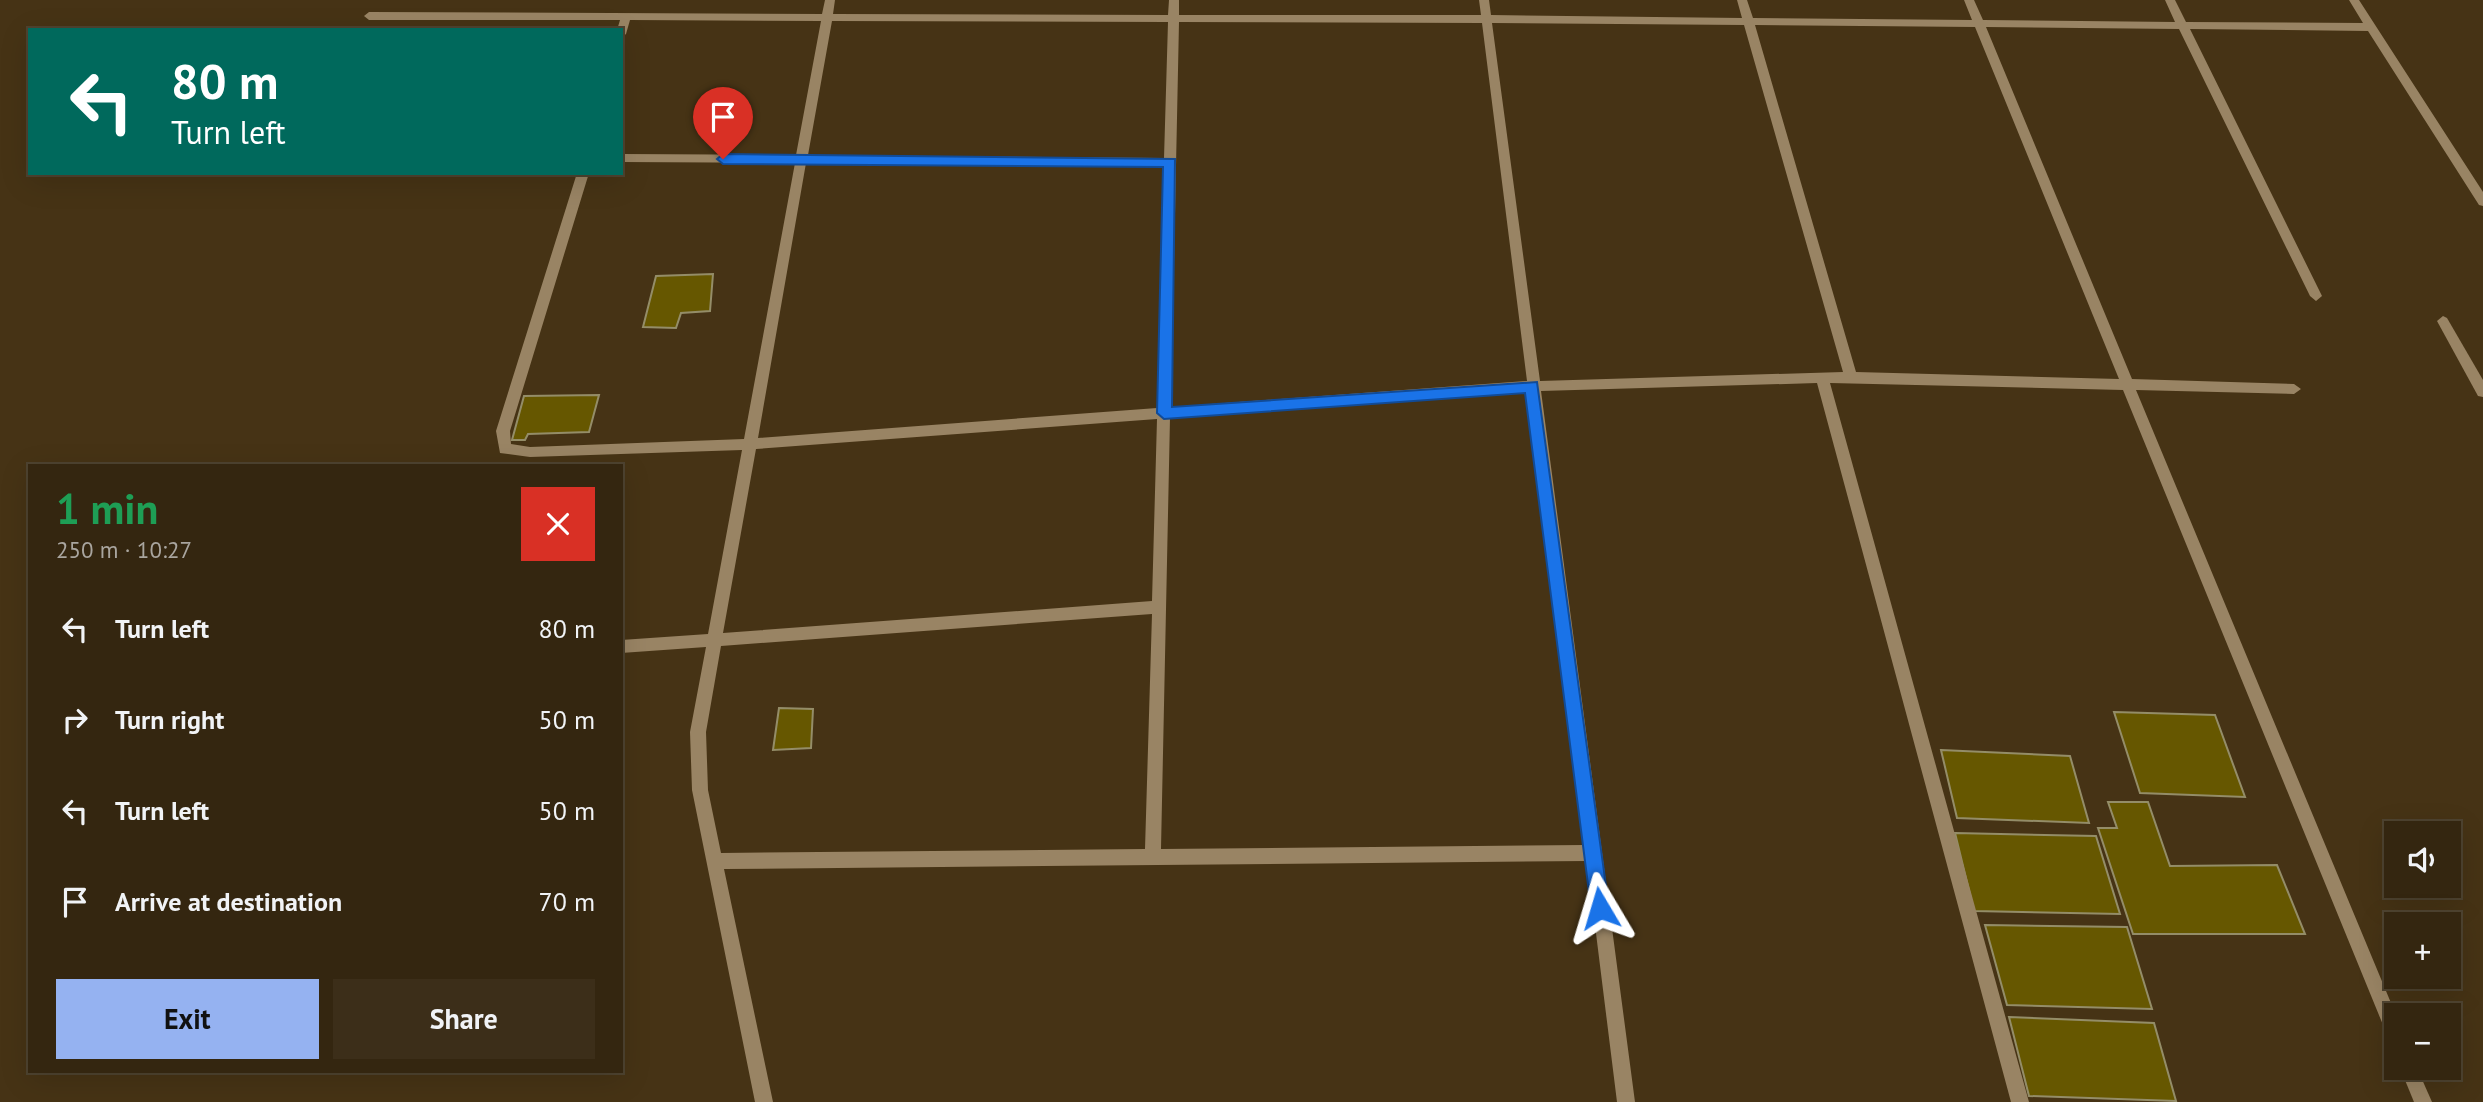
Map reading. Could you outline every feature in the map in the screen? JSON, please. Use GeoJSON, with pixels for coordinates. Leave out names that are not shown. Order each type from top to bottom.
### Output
{"type":"FeatureCollection","features":[{"type":"Feature","properties":{"kind":"street"},"geometry":{"type":"LineString","coordinates":[[764,1102],[699,790],[698,732],[830,0]]}},
{"type":"Feature","properties":{"kind":"street"},"geometry":{"type":"LineString","coordinates":[[1153,857],[1174,0]]}},
{"type":"Feature","properties":{"kind":"street"},"geometry":{"type":"LineString","coordinates":[[1484,0],[1626,1102]]}},
{"type":"Feature","properties":{"kind":"street"},"geometry":{"type":"LineString","coordinates":[[1742,0],[1851,377]]}},
{"type":"Feature","properties":{"kind":"street"},"geometry":{"type":"LineString","coordinates":[[1969,0],[2384,1007]]}},
{"type":"Feature","properties":{"kind":"street"},"geometry":{"type":"LineString","coordinates":[[2169,0],[2316,296]]}},
{"type":"Feature","properties":{"kind":"street"},"geometry":{"type":"LineString","coordinates":[[2354,0],[2483,202]]}},
{"type":"Feature","properties":{"kind":"street"},"geometry":{"type":"LineString","coordinates":[[369,16],[1487,19],[2371,27]]}},
{"type":"Feature","properties":{"kind":"street"},"geometry":{"type":"LineString","coordinates":[[623,28],[626,17]]}},
{"type":"Feature","properties":{"kind":"street"},"geometry":{"type":"LineString","coordinates":[[623,158],[1170,162]]}},
{"type":"Feature","properties":{"kind":"street"},"geometry":{"type":"LineString","coordinates":[[582,175],[503,431],[505,449],[530,452],[748,444],[1532,386],[1851,377],[2294,389]]}},
{"type":"Feature","properties":{"kind":"street"},"geometry":{"type":"LineString","coordinates":[[2443,321],[2483,392]]}},
{"type":"Feature","properties":{"kind":"street"},"geometry":{"type":"LineString","coordinates":[[1822,378],[2020,1102]]}},
{"type":"Feature","properties":{"kind":"street"},"geometry":{"type":"LineString","coordinates":[[623,647],[1159,607]]}},
{"type":"Feature","properties":{"kind":"street"},"geometry":{"type":"LineString","coordinates":[[715,861],[1593,853]]}},
{"type":"Feature","properties":{"kind":"street"},"geometry":{"type":"LineString","coordinates":[[2414,1080],[2423,1102]]}},
{"type":"Feature","properties":{"kind":"building"},"geometry":{"type":"Polygon","coordinates":[[[713,274],[710,311],[681,313],[676,328],[643,327],[656,276],[713,274]]]}},
{"type":"Feature","properties":{"kind":"building"},"geometry":{"type":"Polygon","coordinates":[[[599,395],[589,432],[528,434],[525,440],[512,440],[524,396],[599,395]]]}},
{"type":"Feature","properties":{"kind":"building"},"geometry":{"type":"Polygon","coordinates":[[[779,708],[813,709],[811,748],[773,750],[779,708]]]}},
{"type":"Feature","properties":{"kind":"building"},"geometry":{"type":"Polygon","coordinates":[[[2114,712],[2215,715],[2245,797],[2140,793],[2114,712]]]}},
{"type":"Feature","properties":{"kind":"building"},"geometry":{"type":"Polygon","coordinates":[[[1941,750],[2070,756],[2089,823],[1957,818],[1941,750]]]}},
{"type":"Feature","properties":{"kind":"building"},"geometry":{"type":"Polygon","coordinates":[[[2108,802],[2148,802],[2170,866],[2277,865],[2305,934],[2133,934],[2098,828],[2117,828],[2108,802]]]}},
{"type":"Feature","properties":{"kind":"building"},"geometry":{"type":"Polygon","coordinates":[[[1955,833],[2096,836],[2120,914],[1974,911],[1955,833]]]}},
{"type":"Feature","properties":{"kind":"building"},"geometry":{"type":"Polygon","coordinates":[[[1985,925],[2127,927],[2152,1009],[2007,1005],[1985,925]]]}},
{"type":"Feature","properties":{"kind":"building"},"geometry":{"type":"Polygon","coordinates":[[[2009,1017],[2154,1023],[2176,1101],[2029,1096],[2009,1017]]]}},
{"type":"Feature","properties":{"kind":"route"},"geometry":{"type":"LineString","coordinates":[[723,159],[1170,162],[1164,413],[1532,386],[1600,908]]}}]}
